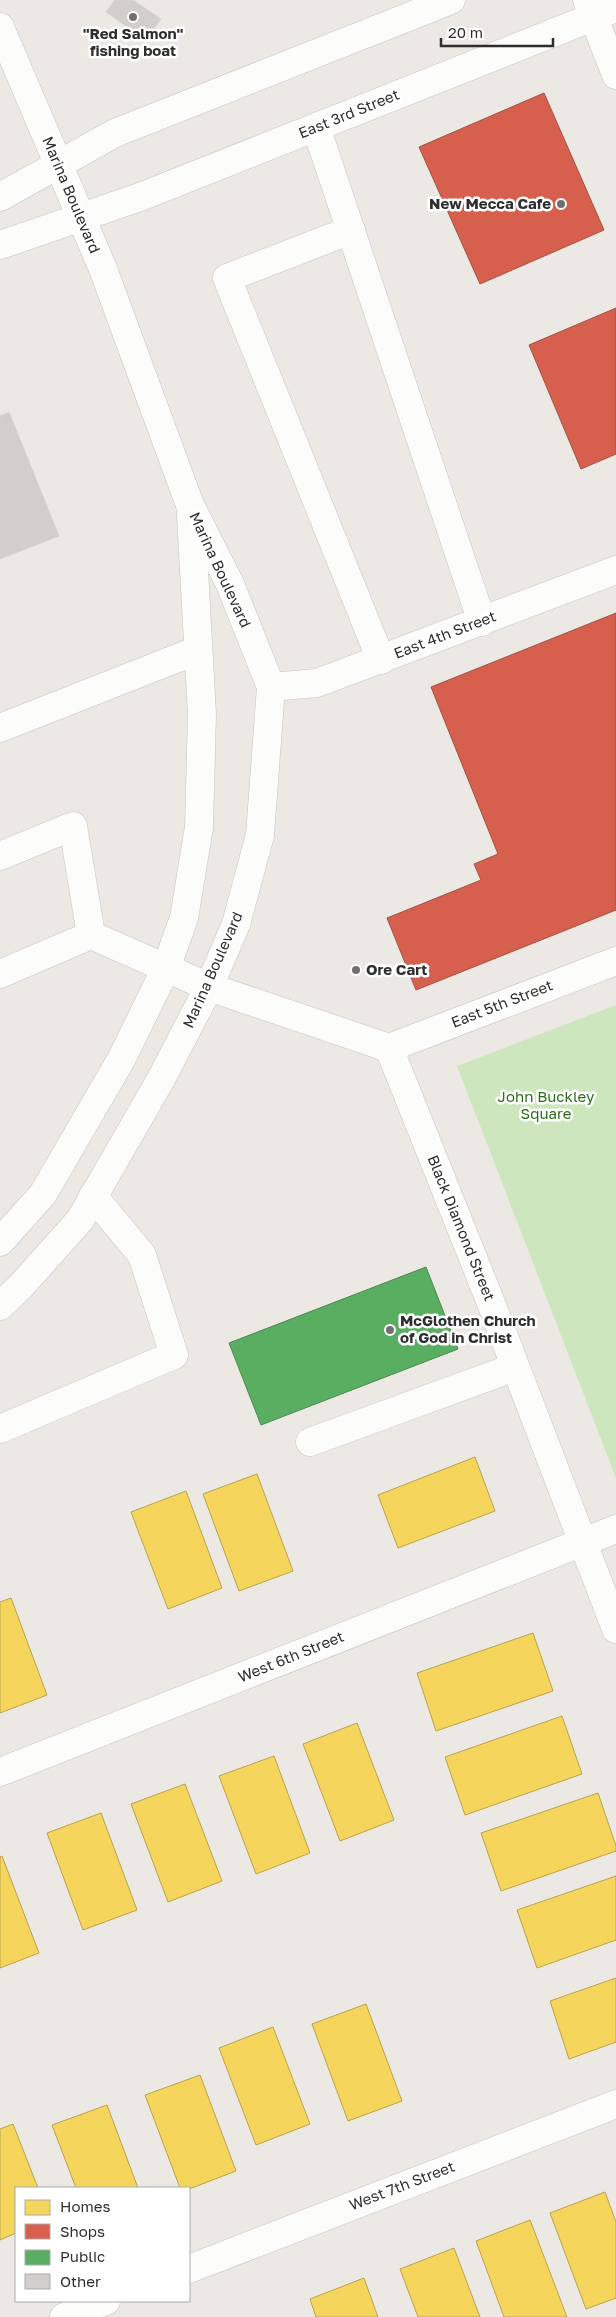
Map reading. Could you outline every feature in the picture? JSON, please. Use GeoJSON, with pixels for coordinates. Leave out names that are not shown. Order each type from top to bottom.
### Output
{"type":"FeatureCollection","features":[{"type":"Feature","properties":{"kind":"street"},"geometry":{"type":"LineString","coordinates":[[0,197],[115,133],[451,0]]}},
{"type":"Feature","properties":{"kind":"street"},"geometry":{"type":"LineString","coordinates":[[599,8],[616,75]]}},
{"type":"Feature","properties":{"kind":"street","name":"East 3rd Street"},"geometry":{"type":"LineString","coordinates":[[0,245],[140,197],[316,127],[599,8]]}},
{"type":"Feature","properties":{"kind":"street","name":"Marina Boulevard"},"geometry":{"type":"LineString","coordinates":[[0,26],[107,280],[190,505],[230,584],[271,687],[260,835],[236,924],[209,987],[161,1079],[80,1220],[21,1286],[0,1306]]}},
{"type":"Feature","properties":{"kind":"street"},"geometry":{"type":"LineString","coordinates":[[316,127],[482,622]]}},
{"type":"Feature","properties":{"kind":"street"},"geometry":{"type":"LineString","coordinates":[[350,230],[227,278],[381,660]]}},
{"type":"Feature","properties":{"kind":"street","name":"Marina Boulevard"},"geometry":{"type":"LineString","coordinates":[[1,1238],[43,1194],[122,1058],[166,968],[184,918],[199,828],[202,714],[190,505]]}},
{"type":"Feature","properties":{"kind":"street","name":"East 4th Street"},"geometry":{"type":"LineString","coordinates":[[271,687],[317,684],[616,570]]}},
{"type":"Feature","properties":{"kind":"street"},"geometry":{"type":"LineString","coordinates":[[0,728],[198,650]]}},
{"type":"Feature","properties":{"kind":"street"},"geometry":{"type":"LineString","coordinates":[[0,856],[73,826],[91,935]]}},
{"type":"Feature","properties":{"kind":"street"},"geometry":{"type":"LineString","coordinates":[[0,974],[91,935],[209,987],[389,1048]]}},
{"type":"Feature","properties":{"kind":"street","name":"East 5th Street"},"geometry":{"type":"LineString","coordinates":[[389,1048],[616,961]]}},
{"type":"Feature","properties":{"kind":"street","name":"Black Diamond Street"},"geometry":{"type":"LineString","coordinates":[[389,1048],[616,1629]]}},
{"type":"Feature","properties":{"kind":"street"},"geometry":{"type":"LineString","coordinates":[[0,1429],[174,1355],[142,1255],[93,1196]]}},
{"type":"Feature","properties":{"kind":"street"},"geometry":{"type":"LineString","coordinates":[[310,1442],[515,1367]]}},
{"type":"Feature","properties":{"kind":"street","name":"West 6th Street"},"geometry":{"type":"LineString","coordinates":[[0,1772],[616,1529]]}},
{"type":"Feature","properties":{"kind":"street","name":"West 7th Street"},"geometry":{"type":"LineString","coordinates":[[190,2269],[616,2104]]}},
{"type":"Feature","properties":{"kind":"street"},"geometry":{"type":"LineString","coordinates":[[64,2317],[103,2302]]}},
{"type":"Feature","properties":{"kind":"green space","name":"John Buckley Square"},"geometry":{"type":"Polygon","coordinates":[[[616,1005],[616,1478],[457,1066],[616,1005]]]}},
{"type":"Feature","properties":{"kind":"building: Homes"},"geometry":{"type":"Polygon","coordinates":[[[475,1457],[495,1511],[398,1548],[378,1495],[475,1457]]]}},
{"type":"Feature","properties":{"kind":"building: Homes"},"geometry":{"type":"Polygon","coordinates":[[[257,1474],[293,1571],[239,1591],[203,1494],[257,1474]]]}},
{"type":"Feature","properties":{"kind":"building: Homes"},"geometry":{"type":"Polygon","coordinates":[[[186,1491],[222,1588],[168,1609],[131,1512],[186,1491]]]}},
{"type":"Feature","properties":{"kind":"building: Homes"},"geometry":{"type":"Polygon","coordinates":[[[11,1598],[47,1695],[0,1713],[0,1602],[11,1598]]]}},
{"type":"Feature","properties":{"kind":"building: Homes"},"geometry":{"type":"Polygon","coordinates":[[[533,1633],[553,1691],[436,1731],[417,1673],[533,1633]]]}},
{"type":"Feature","properties":{"kind":"building: Homes"},"geometry":{"type":"Polygon","coordinates":[[[562,1716],[582,1774],[465,1815],[445,1757],[562,1716]]]}},
{"type":"Feature","properties":{"kind":"building: Homes"},"geometry":{"type":"Polygon","coordinates":[[[357,1723],[394,1820],[340,1841],[303,1744],[357,1723]]]}},
{"type":"Feature","properties":{"kind":"building: Homes"},"geometry":{"type":"Polygon","coordinates":[[[274,1756],[310,1853],[256,1874],[219,1776],[274,1756]]]}},
{"type":"Feature","properties":{"kind":"building: Homes"},"geometry":{"type":"Polygon","coordinates":[[[185,1784],[222,1881],[168,1902],[131,1804],[185,1784]]]}},
{"type":"Feature","properties":{"kind":"building: Homes"},"geometry":{"type":"Polygon","coordinates":[[[598,1793],[616,1851],[501,1891],[481,1833],[598,1793]]]}},
{"type":"Feature","properties":{"kind":"building: Homes"},"geometry":{"type":"Polygon","coordinates":[[[101,1813],[137,1910],[83,1930],[47,1833],[101,1813]]]}},
{"type":"Feature","properties":{"kind":"building: Homes"},"geometry":{"type":"Polygon","coordinates":[[[2,1856],[39,1953],[0,1968],[0,1857],[2,1856]]]}},
{"type":"Feature","properties":{"kind":"building: Homes"},"geometry":{"type":"Polygon","coordinates":[[[616,1876],[616,1940],[537,1968],[517,1910],[616,1876]]]}},
{"type":"Feature","properties":{"kind":"building: Homes"},"geometry":{"type":"Polygon","coordinates":[[[616,1978],[616,2042],[569,2059],[550,2001],[616,1978]]]}},
{"type":"Feature","properties":{"kind":"building: Homes"},"geometry":{"type":"Polygon","coordinates":[[[366,2004],[402,2101],[348,2121],[312,2024],[366,2004]]]}},
{"type":"Feature","properties":{"kind":"building: Homes"},"geometry":{"type":"Polygon","coordinates":[[[273,2027],[310,2124],[256,2145],[219,2048],[273,2027]]]}},
{"type":"Feature","properties":{"kind":"building: Homes"},"geometry":{"type":"Polygon","coordinates":[[[200,2075],[236,2171],[190,2189],[190,2187],[180,2187],[145,2095],[200,2075]]]}},
{"type":"Feature","properties":{"kind":"building: Homes"},"geometry":{"type":"Polygon","coordinates":[[[107,2105],[138,2187],[76,2187],[52,2125],[107,2105]]]}},
{"type":"Feature","properties":{"kind":"building: Homes"},"geometry":{"type":"Polygon","coordinates":[[[13,2124],[38,2187],[15,2187],[15,2233],[0,2240],[0,2129],[13,2124]]]}},
{"type":"Feature","properties":{"kind":"building: Homes"},"geometry":{"type":"Polygon","coordinates":[[[605,2192],[616,2222],[616,2298],[586,2309],[550,2213],[605,2192]]]}},
{"type":"Feature","properties":{"kind":"building: Homes"},"geometry":{"type":"Polygon","coordinates":[[[530,2220],[567,2317],[504,2317],[476,2241],[530,2220]]]}},
{"type":"Feature","properties":{"kind":"building: Homes"},"geometry":{"type":"Polygon","coordinates":[[[454,2248],[480,2317],[418,2317],[400,2269],[454,2248]]]}},
{"type":"Feature","properties":{"kind":"building: Homes"},"geometry":{"type":"Polygon","coordinates":[[[364,2278],[378,2317],[316,2317],[310,2299],[364,2278]]]}},
{"type":"Feature","properties":{"kind":"building: Shops"},"geometry":{"type":"Polygon","coordinates":[[[544,93],[604,230],[480,284],[419,147],[544,93]]]}},
{"type":"Feature","properties":{"kind":"building: Shops"},"geometry":{"type":"Polygon","coordinates":[[[616,308],[616,454],[581,469],[529,345],[616,308]]]}},
{"type":"Feature","properties":{"kind":"building: Shops"},"geometry":{"type":"Polygon","coordinates":[[[616,613],[616,910],[416,990],[387,918],[481,880],[474,864],[498,854],[431,687],[616,613]]]}},
{"type":"Feature","properties":{"kind":"building: Public"},"geometry":{"type":"Polygon","coordinates":[[[426,1267],[458,1349],[261,1425],[229,1343],[426,1267]]]}},
{"type":"Feature","properties":{"kind":"building: Other"},"geometry":{"type":"Polygon","coordinates":[[[115,0],[133,0],[161,19],[146,40],[106,12],[115,0]]]}},
{"type":"Feature","properties":{"kind":"building: Other"},"geometry":{"type":"Polygon","coordinates":[[[9,412],[59,536],[0,559],[0,416],[9,412]]]}},
{"type":"Feature","properties":{"kind":"place","name":"\"Red Salmon\" fishing boat"},"geometry":{"type":"Point","coordinates":[133,17]}},
{"type":"Feature","properties":{"kind":"place","name":"New Mecca Cafe"},"geometry":{"type":"Point","coordinates":[561,204]}},
{"type":"Feature","properties":{"kind":"place","name":"Ore Cart"},"geometry":{"type":"Point","coordinates":[356,970]}},
{"type":"Feature","properties":{"kind":"place","name":"McGlothen Church of God in Christ"},"geometry":{"type":"Point","coordinates":[390,1330]}}]}
